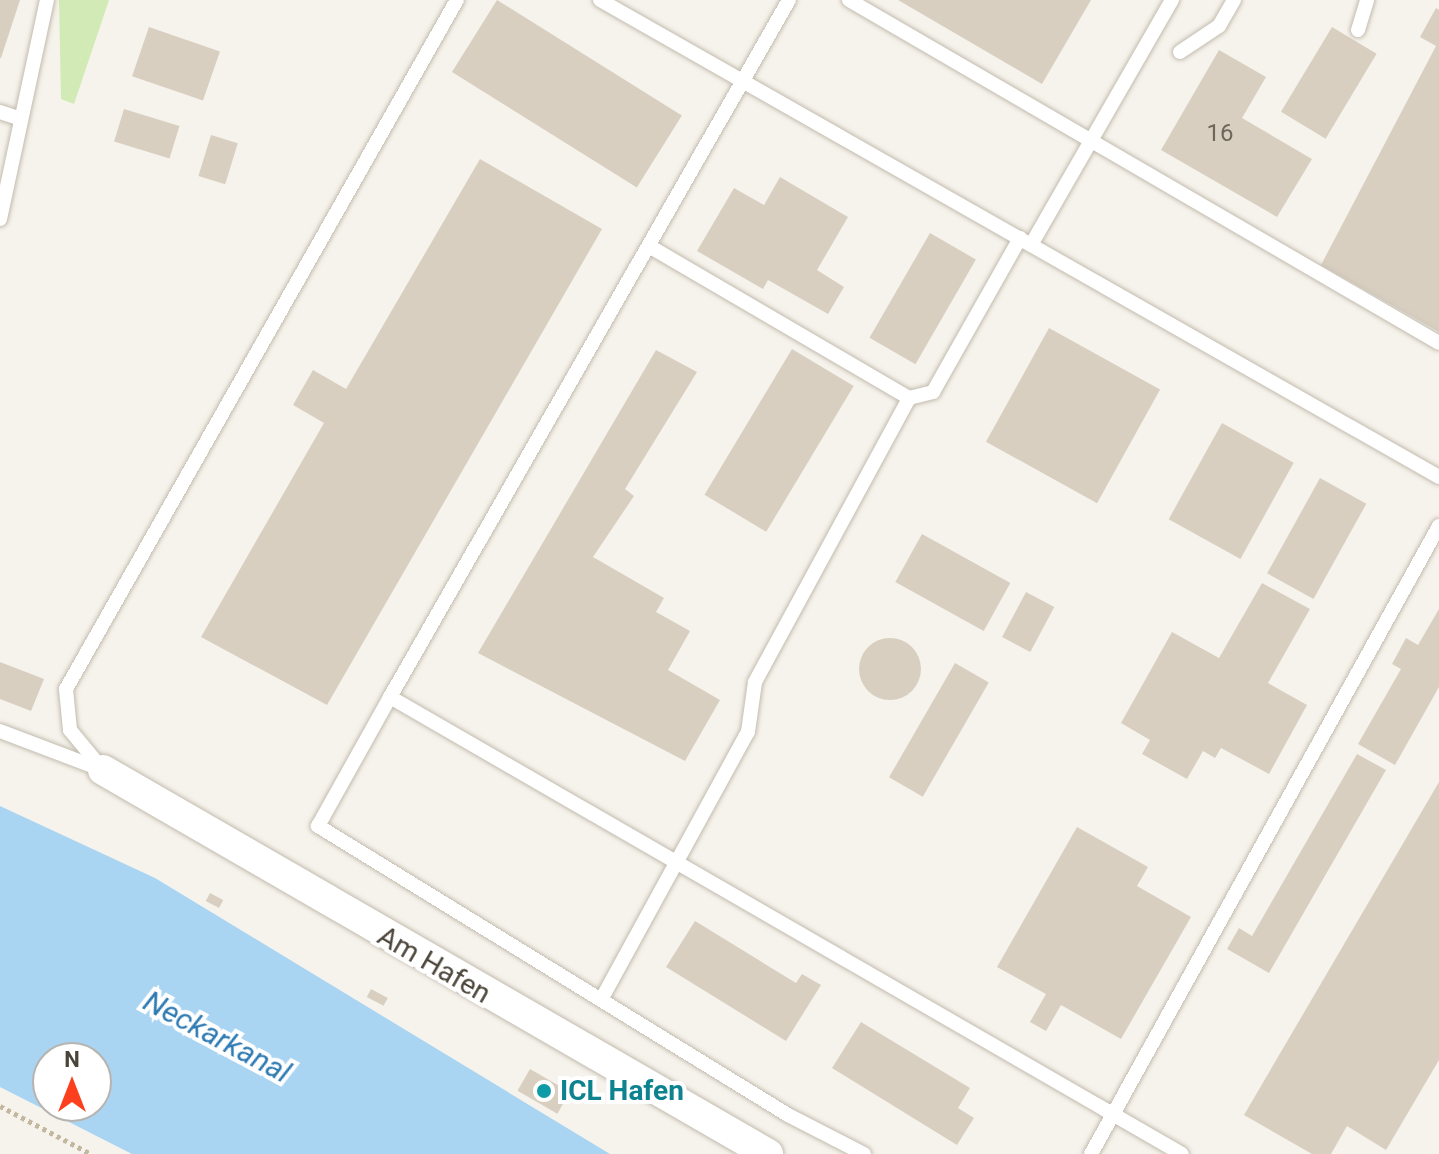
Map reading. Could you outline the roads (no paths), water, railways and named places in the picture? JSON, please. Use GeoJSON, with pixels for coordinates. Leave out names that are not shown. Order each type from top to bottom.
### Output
{"type":"FeatureCollection","features":[{"type":"Feature","properties":{"kind":"street","name":"Am Hafen"},"geometry":{"type":"LineString","coordinates":[[103,770],[768,1154]]}},
{"type":"Feature","properties":{"kind":"lane"},"geometry":{"type":"LineString","coordinates":[[0,219],[47,0]]}},
{"type":"Feature","properties":{"kind":"lane","name":"Am Hafen"},"geometry":{"type":"LineString","coordinates":[[103,770],[70,730],[66,689],[457,0]]}},
{"type":"Feature","properties":{"kind":"lane"},"geometry":{"type":"LineString","coordinates":[[600,0],[1439,477]]}},
{"type":"Feature","properties":{"kind":"lane"},"geometry":{"type":"LineString","coordinates":[[789,0],[318,826],[601,1000],[864,1154]]}},
{"type":"Feature","properties":{"kind":"lane"},"geometry":{"type":"LineString","coordinates":[[849,0],[1439,343]]}},
{"type":"Feature","properties":{"kind":"lane"},"geometry":{"type":"LineString","coordinates":[[649,246],[909,398],[933,392],[1025,242],[1092,141],[1172,0]]}},
{"type":"Feature","properties":{"kind":"lane"},"geometry":{"type":"LineString","coordinates":[[1180,52],[1219,26],[1234,0]]}},
{"type":"Feature","properties":{"kind":"lane"},"geometry":{"type":"LineString","coordinates":[[1358,30],[1367,0]]}},
{"type":"Feature","properties":{"kind":"lane"},"geometry":{"type":"LineString","coordinates":[[0,112],[21,119]]}},
{"type":"Feature","properties":{"kind":"lane"},"geometry":{"type":"LineString","coordinates":[[601,1000],[748,732],[755,682],[909,398]]}},
{"type":"Feature","properties":{"kind":"lane"},"geometry":{"type":"LineString","coordinates":[[1091,1154],[1439,526]]}},
{"type":"Feature","properties":{"kind":"lane"},"geometry":{"type":"LineString","coordinates":[[390,697],[1182,1154]]}},
{"type":"Feature","properties":{"kind":"lane","name":"Am Hafen"},"geometry":{"type":"LineString","coordinates":[[0,731],[103,770]]}},
{"type":"Feature","properties":{"kind":"water","name":"Neckarkanal"},"geometry":{"type":"Polygon","coordinates":[[[0,806],[155,878],[610,1154],[132,1154],[69,1122],[112,1122],[112,1042],[32,1042],[32,1103],[0,1087],[0,806]]]}},
{"type":"Feature","properties":{"kind":"place","name":"ICL Hafen"},"geometry":{"type":"Point","coordinates":[544,1091]}}]}
